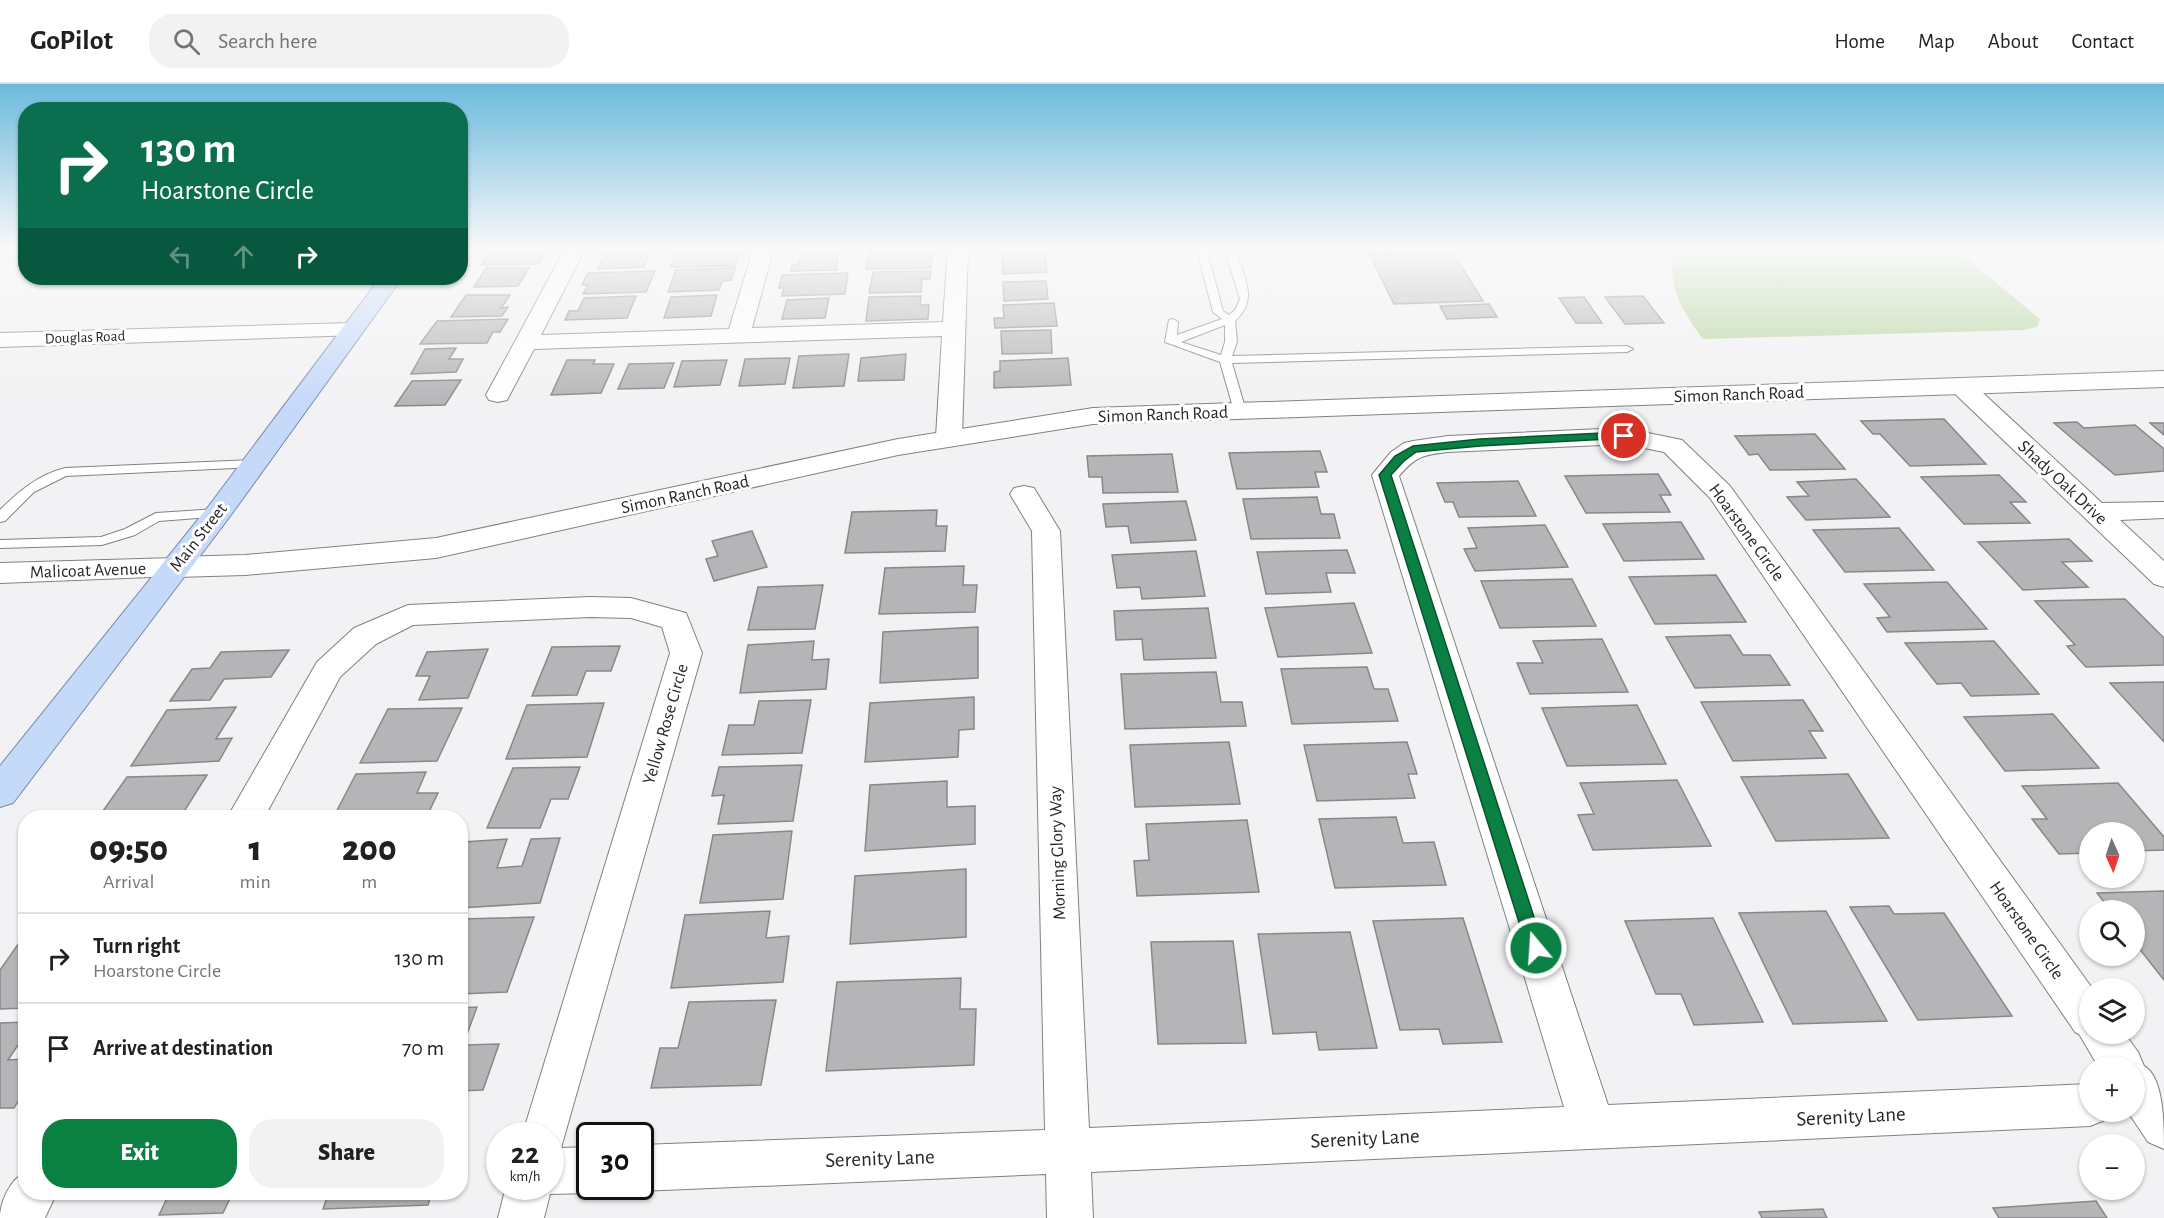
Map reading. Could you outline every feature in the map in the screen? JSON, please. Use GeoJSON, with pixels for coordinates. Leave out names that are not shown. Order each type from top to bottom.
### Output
{"type":"FeatureCollection","features":[{"type":"Feature","properties":{"kind":"main road","name":"Main Street"},"geometry":{"type":"LineString","coordinates":[[0,793],[218,513],[374,300]]}},
{"type":"Feature","properties":{"kind":"street"},"geometry":{"type":"LineString","coordinates":[[498,395],[548,300]]}},
{"type":"Feature","properties":{"kind":"street"},"geometry":{"type":"LineString","coordinates":[[738,336],[749,300]]}},
{"type":"Feature","properties":{"kind":"street"},"geometry":{"type":"LineString","coordinates":[[949,437],[955,300]]}},
{"type":"Feature","properties":{"kind":"street"},"geometry":{"type":"LineString","coordinates":[[526,342],[954,329]]}},
{"type":"Feature","properties":{"kind":"street","name":"Douglas Road"},"geometry":{"type":"LineString","coordinates":[[0,340],[350,330]]}},
{"type":"Feature","properties":{"kind":"street","name":"Simon Ranch Road"},"geometry":{"type":"LineString","coordinates":[[176,567],[244,565],[436,548],[949,437],[1093,416],[2164,379]]}},
{"type":"Feature","properties":{"kind":"street","name":"Shady Oak Drive"},"geometry":{"type":"LineString","coordinates":[[1961,386],[2164,577]]}},
{"type":"Feature","properties":{"kind":"street","name":"Hoarstone Circle"},"geometry":{"type":"LineString","coordinates":[[1593,1128],[1385,475],[1400,458],[1413,449],[1459,444],[1624,436],[1673,446],[1720,492],[2079,1003]]}},
{"type":"Feature","properties":{"kind":"street","name":"Morning Glory Way"},"geometry":{"type":"LineString","coordinates":[[1024,494],[1046,531],[1070,1218]]}},
{"type":"Feature","properties":{"kind":"street"},"geometry":{"type":"LineString","coordinates":[[2095,512],[2164,510]]}},
{"type":"Feature","properties":{"kind":"street","name":"Malicoat Avenue"},"geometry":{"type":"LineString","coordinates":[[0,573],[176,567]]}},
{"type":"Feature","properties":{"kind":"street","name":"Yellow Rose Circle"},"geometry":{"type":"LineString","coordinates":[[249,810],[328,670],[365,636],[408,615],[590,607],[631,608],[675,620],[686,653],[548,1122]]}},
{"type":"Feature","properties":{"kind":"street","name":"Serenity Lane"},"geometry":{"type":"LineString","coordinates":[[654,1167],[2079,1106]]}},
{"type":"Feature","properties":{"kind":"street"},"geometry":{"type":"LineString","coordinates":[[19,1218],[29,1200]]}},
{"type":"Feature","properties":{"kind":"street"},"geometry":{"type":"LineString","coordinates":[[520,1218],[526,1200]]}},
{"type":"Feature","properties":{"kind":"lane"},"geometry":{"type":"LineString","coordinates":[[1215,300],[1218,312],[1230,320]]}},
{"type":"Feature","properties":{"kind":"lane"},"geometry":{"type":"LineString","coordinates":[[1171,342],[1230,320],[1240,311],[1245,300]]}},
{"type":"Feature","properties":{"kind":"lane"},"geometry":{"type":"LineString","coordinates":[[1230,320],[1231,342],[1225,360],[1240,411]]}},
{"type":"Feature","properties":{"kind":"lane"},"geometry":{"type":"LineString","coordinates":[[1171,342],[1173,322]]}},
{"type":"Feature","properties":{"kind":"lane"},"geometry":{"type":"LineString","coordinates":[[1171,342],[1225,360],[1627,349]]}},
{"type":"Feature","properties":{"kind":"lane"},"geometry":{"type":"LineString","coordinates":[[0,518],[29,488],[49,477],[65,472],[253,464]]}},
{"type":"Feature","properties":{"kind":"lane"},"geometry":{"type":"LineString","coordinates":[[0,544],[102,541],[130,532],[156,517],[218,513]]}},
{"type":"Feature","properties":{"kind":"green space"},"geometry":{"type":"Polygon","coordinates":[[[1679,300],[2017,300],[2040,319],[2037,327],[2023,330],[1703,339],[1679,300]]]}},
{"type":"Feature","properties":{"kind":"building"},"geometry":{"type":"Polygon","coordinates":[[[463,300],[507,300],[501,308],[508,307],[502,316],[451,317],[463,300]]]}},
{"type":"Feature","properties":{"kind":"building"},"geometry":{"type":"Polygon","coordinates":[[[583,300],[634,300],[627,318],[565,320],[569,311],[578,311],[583,300]]]}},
{"type":"Feature","properties":{"kind":"building"},"geometry":{"type":"Polygon","coordinates":[[[670,300],[716,300],[711,316],[664,318],[670,300]]]}},
{"type":"Feature","properties":{"kind":"building"},"geometry":{"type":"Polygon","coordinates":[[[787,300],[829,300],[825,318],[782,319],[787,300]]]}},
{"type":"Feature","properties":{"kind":"building"},"geometry":{"type":"Polygon","coordinates":[[[869,300],[921,300],[920,305],[929,305],[928,319],[866,321],[869,300]]]}},
{"type":"Feature","properties":{"kind":"building"},"geometry":{"type":"Polygon","coordinates":[[[1392,300],[1483,301],[1394,304],[1392,300]]]}},
{"type":"Feature","properties":{"kind":"building"},"geometry":{"type":"Polygon","coordinates":[[[1560,300],[1586,300],[1602,323],[1576,323],[1560,300]]]}},
{"type":"Feature","properties":{"kind":"building"},"geometry":{"type":"Polygon","coordinates":[[[1607,300],[1646,300],[1664,323],[1625,324],[1607,300]]]}},
{"type":"Feature","properties":{"kind":"building"},"geometry":{"type":"Polygon","coordinates":[[[1054,303],[1057,326],[995,328],[994,318],[1004,318],[1003,305],[1054,303]]]}},
{"type":"Feature","properties":{"kind":"building"},"geometry":{"type":"Polygon","coordinates":[[[1489,304],[1497,317],[1447,319],[1440,306],[1489,304]]]}},
{"type":"Feature","properties":{"kind":"building"},"geometry":{"type":"Polygon","coordinates":[[[508,319],[500,332],[493,332],[487,343],[420,344],[437,321],[508,319]]]}},
{"type":"Feature","properties":{"kind":"building"},"geometry":{"type":"Polygon","coordinates":[[[1051,330],[1052,353],[1002,354],[1001,331],[1051,330]]]}},
{"type":"Feature","properties":{"kind":"building"},"geometry":{"type":"Polygon","coordinates":[[[456,348],[449,359],[463,359],[456,372],[411,374],[425,349],[456,348]]]}},
{"type":"Feature","properties":{"kind":"building"},"geometry":{"type":"Polygon","coordinates":[[[849,354],[844,386],[793,388],[799,356],[849,354]]]}},
{"type":"Feature","properties":{"kind":"building"},"geometry":{"type":"Polygon","coordinates":[[[906,354],[904,380],[858,381],[861,358],[906,354]]]}},
{"type":"Feature","properties":{"kind":"building"},"geometry":{"type":"Polygon","coordinates":[[[790,358],[785,384],[739,386],[745,359],[790,358]]]}},
{"type":"Feature","properties":{"kind":"building"},"geometry":{"type":"Polygon","coordinates":[[[1068,358],[1071,385],[994,388],[994,372],[1000,371],[1000,361],[1068,358]]]}},
{"type":"Feature","properties":{"kind":"building"},"geometry":{"type":"Polygon","coordinates":[[[567,360],[595,360],[593,364],[614,364],[601,393],[551,395],[567,360]]]}},
{"type":"Feature","properties":{"kind":"building"},"geometry":{"type":"Polygon","coordinates":[[[727,360],[720,385],[674,387],[682,361],[727,360]]]}},
{"type":"Feature","properties":{"kind":"building"},"geometry":{"type":"Polygon","coordinates":[[[674,363],[664,388],[618,389],[629,364],[674,363]]]}},
{"type":"Feature","properties":{"kind":"building"},"geometry":{"type":"Polygon","coordinates":[[[461,380],[445,405],[395,406],[412,381],[461,380]]]}},
{"type":"Feature","properties":{"kind":"building"},"geometry":{"type":"Polygon","coordinates":[[[1944,419],[1986,464],[1910,466],[1880,434],[1873,434],[1861,421],[1944,419]]]}},
{"type":"Feature","properties":{"kind":"building"},"geometry":{"type":"Polygon","coordinates":[[[2077,422],[2084,428],[2135,425],[2164,449],[2164,471],[2115,475],[2054,423],[2077,422]]]}},
{"type":"Feature","properties":{"kind":"building"},"geometry":{"type":"Polygon","coordinates":[[[2150,423],[2164,423],[2164,435],[2150,423]]]}},
{"type":"Feature","properties":{"kind":"building"},"geometry":{"type":"Polygon","coordinates":[[[1815,434],[1845,469],[1770,470],[1758,454],[1749,455],[1735,436],[1815,434]]]}},
{"type":"Feature","properties":{"kind":"building"},"geometry":{"type":"Polygon","coordinates":[[[1320,451],[1327,472],[1315,472],[1319,487],[1237,489],[1229,453],[1320,451]]]}},
{"type":"Feature","properties":{"kind":"building"},"geometry":{"type":"Polygon","coordinates":[[[1172,454],[1178,492],[1103,493],[1102,477],[1089,477],[1087,456],[1172,454]]]}},
{"type":"Feature","properties":{"kind":"building"},"geometry":{"type":"Polygon","coordinates":[[[1658,474],[1671,495],[1660,495],[1670,512],[1586,513],[1565,476],[1658,474]]]}},
{"type":"Feature","properties":{"kind":"building"},"geometry":{"type":"Polygon","coordinates":[[[1999,475],[2026,502],[2010,502],[2030,523],[1964,524],[1921,477],[1999,475]]]}},
{"type":"Feature","properties":{"kind":"building"},"geometry":{"type":"Polygon","coordinates":[[[1856,479],[1890,517],[1806,520],[1787,497],[1809,496],[1797,482],[1856,479]]]}},
{"type":"Feature","properties":{"kind":"building"},"geometry":{"type":"Polygon","coordinates":[[[1518,481],[1536,516],[1459,517],[1453,502],[1445,502],[1437,483],[1518,481]]]}},
{"type":"Feature","properties":{"kind":"building"},"geometry":{"type":"Polygon","coordinates":[[[1317,497],[1321,514],[1334,514],[1340,538],[1251,539],[1243,499],[1317,497]]]}},
{"type":"Feature","properties":{"kind":"building"},"geometry":{"type":"Polygon","coordinates":[[[1186,501],[1196,540],[1131,543],[1128,526],[1106,527],[1103,504],[1186,501]]]}},
{"type":"Feature","properties":{"kind":"building"},"geometry":{"type":"Polygon","coordinates":[[[937,510],[936,526],[947,526],[945,551],[845,553],[852,512],[937,510]]]}},
{"type":"Feature","properties":{"kind":"building"},"geometry":{"type":"Polygon","coordinates":[[[1681,522],[1704,559],[1624,561],[1603,524],[1681,522]]]}},
{"type":"Feature","properties":{"kind":"building"},"geometry":{"type":"Polygon","coordinates":[[[1545,525],[1568,567],[1475,571],[1464,549],[1477,548],[1468,528],[1545,525]]]}},
{"type":"Feature","properties":{"kind":"building"},"geometry":{"type":"Polygon","coordinates":[[[1899,528],[1934,570],[1845,572],[1813,530],[1899,528]]]}},
{"type":"Feature","properties":{"kind":"building"},"geometry":{"type":"Polygon","coordinates":[[[752,531],[767,567],[714,581],[706,559],[718,556],[712,541],[752,531]]]}},
{"type":"Feature","properties":{"kind":"building"},"geometry":{"type":"Polygon","coordinates":[[[2069,539],[2092,561],[2062,562],[2088,587],[2023,590],[1978,542],[2069,539]]]}},
{"type":"Feature","properties":{"kind":"building"},"geometry":{"type":"Polygon","coordinates":[[[1347,550],[1355,573],[1326,573],[1331,592],[1266,594],[1257,552],[1347,550]]]}},
{"type":"Feature","properties":{"kind":"building"},"geometry":{"type":"Polygon","coordinates":[[[1196,551],[1205,596],[1142,599],[1140,587],[1117,588],[1112,555],[1196,551]]]}},
{"type":"Feature","properties":{"kind":"building"},"geometry":{"type":"Polygon","coordinates":[[[964,566],[963,585],[977,585],[975,612],[879,614],[885,568],[964,566]]]}},
{"type":"Feature","properties":{"kind":"building"},"geometry":{"type":"Polygon","coordinates":[[[1716,575],[1746,622],[1655,624],[1629,577],[1716,575]]]}},
{"type":"Feature","properties":{"kind":"building"},"geometry":{"type":"Polygon","coordinates":[[[1572,579],[1596,626],[1500,628],[1481,581],[1572,579]]]}},
{"type":"Feature","properties":{"kind":"building"},"geometry":{"type":"Polygon","coordinates":[[[1947,582],[1987,629],[1887,632],[1877,618],[1890,617],[1864,584],[1947,582]]]}},
{"type":"Feature","properties":{"kind":"building"},"geometry":{"type":"Polygon","coordinates":[[[823,585],[815,629],[748,630],[758,587],[823,585]]]}},
{"type":"Feature","properties":{"kind":"building"},"geometry":{"type":"Polygon","coordinates":[[[2125,599],[2164,638],[2164,665],[2086,667],[2067,646],[2075,645],[2035,601],[2125,599]]]}},
{"type":"Feature","properties":{"kind":"building"},"geometry":{"type":"Polygon","coordinates":[[[1354,603],[1372,653],[1278,657],[1265,608],[1354,603]]]}},
{"type":"Feature","properties":{"kind":"building"},"geometry":{"type":"Polygon","coordinates":[[[1208,608],[1216,658],[1144,660],[1142,639],[1116,640],[1114,611],[1208,608]]]}},
{"type":"Feature","properties":{"kind":"building"},"geometry":{"type":"Polygon","coordinates":[[[978,627],[978,678],[880,683],[883,632],[978,627]]]}},
{"type":"Feature","properties":{"kind":"building"},"geometry":{"type":"Polygon","coordinates":[[[1730,635],[1743,655],[1770,655],[1790,685],[1695,688],[1666,637],[1730,635]]]}},
{"type":"Feature","properties":{"kind":"building"},"geometry":{"type":"Polygon","coordinates":[[[1602,639],[1628,692],[1530,694],[1517,663],[1543,663],[1533,641],[1602,639]]]}},
{"type":"Feature","properties":{"kind":"building"},"geometry":{"type":"Polygon","coordinates":[[[814,641],[812,660],[829,659],[826,689],[740,693],[748,645],[814,641]]]}},
{"type":"Feature","properties":{"kind":"building"},"geometry":{"type":"Polygon","coordinates":[[[1994,641],[2039,694],[1971,696],[1961,683],[1937,684],[1905,643],[1994,641]]]}},
{"type":"Feature","properties":{"kind":"building"},"geometry":{"type":"Polygon","coordinates":[[[620,646],[611,671],[586,671],[577,695],[532,696],[552,647],[620,646]]]}},
{"type":"Feature","properties":{"kind":"building"},"geometry":{"type":"Polygon","coordinates":[[[488,649],[468,698],[419,700],[430,676],[416,676],[427,652],[488,649]]]}},
{"type":"Feature","properties":{"kind":"building"},"geometry":{"type":"Polygon","coordinates":[[[289,650],[271,677],[224,679],[210,700],[170,701],[192,669],[210,668],[221,652],[289,650]]]}},
{"type":"Feature","properties":{"kind":"building"},"geometry":{"type":"Polygon","coordinates":[[[1367,667],[1374,689],[1388,689],[1398,721],[1292,724],[1281,669],[1367,667]]]}},
{"type":"Feature","properties":{"kind":"building"},"geometry":{"type":"Polygon","coordinates":[[[1216,672],[1221,702],[1242,702],[1246,726],[1125,729],[1121,674],[1216,672]]]}},
{"type":"Feature","properties":{"kind":"building"},"geometry":{"type":"Polygon","coordinates":[[[2164,682],[2164,742],[2110,683],[2164,682]]]}},
{"type":"Feature","properties":{"kind":"building"},"geometry":{"type":"Polygon","coordinates":[[[974,697],[974,729],[959,730],[958,757],[865,762],[870,703],[974,697]]]}},
{"type":"Feature","properties":{"kind":"building"},"geometry":{"type":"Polygon","coordinates":[[[811,700],[802,753],[722,755],[729,725],[754,725],[759,701],[811,700]]]}},
{"type":"Feature","properties":{"kind":"building"},"geometry":{"type":"Polygon","coordinates":[[[1803,700],[1823,731],[1809,731],[1826,758],[1733,761],[1701,702],[1803,700]]]}},
{"type":"Feature","properties":{"kind":"building"},"geometry":{"type":"Polygon","coordinates":[[[604,703],[587,757],[506,759],[527,705],[604,703]]]}},
{"type":"Feature","properties":{"kind":"building"},"geometry":{"type":"Polygon","coordinates":[[[1637,705],[1666,764],[1567,766],[1542,708],[1637,705]]]}},
{"type":"Feature","properties":{"kind":"building"},"geometry":{"type":"Polygon","coordinates":[[[236,707],[216,739],[232,738],[219,761],[131,766],[167,710],[236,707]]]}},
{"type":"Feature","properties":{"kind":"building"},"geometry":{"type":"Polygon","coordinates":[[[462,708],[437,761],[360,763],[388,709],[462,708]]]}},
{"type":"Feature","properties":{"kind":"building"},"geometry":{"type":"Polygon","coordinates":[[[2053,714],[2099,768],[2005,771],[1964,717],[2053,714]]]}},
{"type":"Feature","properties":{"kind":"building"},"geometry":{"type":"Polygon","coordinates":[[[1229,742],[1240,804],[1135,807],[1130,745],[1229,742]]]}},
{"type":"Feature","properties":{"kind":"building"},"geometry":{"type":"Polygon","coordinates":[[[1407,742],[1417,774],[1408,774],[1415,798],[1317,801],[1304,745],[1407,742]]]}},
{"type":"Feature","properties":{"kind":"building"},"geometry":{"type":"Polygon","coordinates":[[[802,765],[793,821],[718,824],[724,795],[712,796],[719,767],[802,765]]]}},
{"type":"Feature","properties":{"kind":"building"},"geometry":{"type":"Polygon","coordinates":[[[580,767],[568,799],[551,799],[540,828],[487,828],[513,768],[580,767]]]}},
{"type":"Feature","properties":{"kind":"building"},"geometry":{"type":"Polygon","coordinates":[[[426,772],[417,793],[438,793],[430,810],[337,810],[356,774],[426,772]]]}},
{"type":"Feature","properties":{"kind":"building"},"geometry":{"type":"Polygon","coordinates":[[[1848,774],[1889,838],[1776,841],[1741,777],[1848,774]]]}},
{"type":"Feature","properties":{"kind":"building"},"geometry":{"type":"Polygon","coordinates":[[[207,775],[185,810],[104,810],[127,777],[207,775]]]}},
{"type":"Feature","properties":{"kind":"building"},"geometry":{"type":"Polygon","coordinates":[[[1677,780],[1711,846],[1593,850],[1578,815],[1594,814],[1580,783],[1677,780]]]}},
{"type":"Feature","properties":{"kind":"building"},"geometry":{"type":"Polygon","coordinates":[[[947,781],[947,807],[975,806],[975,844],[865,851],[870,785],[947,781]]]}},
{"type":"Feature","properties":{"kind":"building"},"geometry":{"type":"Polygon","coordinates":[[[2118,783],[2164,837],[2164,850],[2145,851],[2145,822],[2079,822],[2079,853],[2059,854],[2032,819],[2047,819],[2022,786],[2118,783]]]}},
{"type":"Feature","properties":{"kind":"building"},"geometry":{"type":"Polygon","coordinates":[[[1396,817],[1403,843],[1434,842],[1446,885],[1335,888],[1319,819],[1396,817]]]}},
{"type":"Feature","properties":{"kind":"building"},"geometry":{"type":"Polygon","coordinates":[[[1247,820],[1259,892],[1137,896],[1134,861],[1149,860],[1146,824],[1247,820]]]}},
{"type":"Feature","properties":{"kind":"building"},"geometry":{"type":"Polygon","coordinates":[[[792,831],[783,899],[700,903],[713,835],[792,831]]]}},
{"type":"Feature","properties":{"kind":"building"},"geometry":{"type":"Polygon","coordinates":[[[560,838],[540,903],[468,908],[468,842],[507,839],[497,868],[522,866],[531,839],[560,838]]]}},
{"type":"Feature","properties":{"kind":"building"},"geometry":{"type":"Polygon","coordinates":[[[966,869],[966,937],[850,944],[855,876],[966,869]]]}},
{"type":"Feature","properties":{"kind":"building"},"geometry":{"type":"Polygon","coordinates":[[[2164,891],[2164,980],[2145,956],[2145,900],[2102,900],[2097,893],[2164,891]]]}},
{"type":"Feature","properties":{"kind":"building"},"geometry":{"type":"Polygon","coordinates":[[[1889,906],[1894,914],[1944,913],[2012,1016],[1918,1020],[1850,907],[1889,906]]]}},
{"type":"Feature","properties":{"kind":"building"},"geometry":{"type":"Polygon","coordinates":[[[770,911],[766,938],[789,936],[783,982],[671,988],[685,915],[770,911]]]}},
{"type":"Feature","properties":{"kind":"building"},"geometry":{"type":"Polygon","coordinates":[[[1826,911],[1887,1021],[1793,1024],[1739,913],[1826,911]]]}},
{"type":"Feature","properties":{"kind":"building"},"geometry":{"type":"Polygon","coordinates":[[[534,917],[507,992],[468,994],[468,919],[534,917]]]}},
{"type":"Feature","properties":{"kind":"building"},"geometry":{"type":"Polygon","coordinates":[[[1463,918],[1502,1042],[1443,1044],[1439,1029],[1400,1030],[1373,921],[1463,918]]]}},
{"type":"Feature","properties":{"kind":"building"},"geometry":{"type":"Polygon","coordinates":[[[1713,918],[1763,1022],[1694,1025],[1681,994],[1656,994],[1625,921],[1713,918]]]}},
{"type":"Feature","properties":{"kind":"building"},"geometry":{"type":"Polygon","coordinates":[[[1350,932],[1377,1048],[1319,1050],[1316,1032],[1273,1034],[1258,934],[1350,932]]]}},
{"type":"Feature","properties":{"kind":"building"},"geometry":{"type":"Polygon","coordinates":[[[1233,941],[1246,1043],[1158,1044],[1151,942],[1233,941]]]}},
{"type":"Feature","properties":{"kind":"building"},"geometry":{"type":"Polygon","coordinates":[[[18,944],[18,1008],[0,1009],[0,970],[18,944]]]}},
{"type":"Feature","properties":{"kind":"building"},"geometry":{"type":"Polygon","coordinates":[[[961,978],[960,1009],[976,1009],[974,1065],[826,1071],[837,982],[961,978]]]}},
{"type":"Feature","properties":{"kind":"building"},"geometry":{"type":"Polygon","coordinates":[[[776,1000],[761,1085],[651,1088],[660,1048],[678,1048],[689,1002],[776,1000]]]}},
{"type":"Feature","properties":{"kind":"building"},"geometry":{"type":"Polygon","coordinates":[[[477,1007],[468,1031],[468,1008],[477,1007]]]}},
{"type":"Feature","properties":{"kind":"building"},"geometry":{"type":"Polygon","coordinates":[[[18,1022],[18,1045],[8,1060],[18,1059],[18,1102],[14,1108],[0,1108],[0,1023],[18,1022]]]}},
{"type":"Feature","properties":{"kind":"building"},"geometry":{"type":"Polygon","coordinates":[[[499,1044],[483,1090],[468,1091],[468,1045],[499,1044]]]}},
{"type":"Feature","properties":{"kind":"building"},"geometry":{"type":"Polygon","coordinates":[[[166,1200],[229,1200],[223,1213],[159,1215],[166,1200]]]}},
{"type":"Feature","properties":{"kind":"building"},"geometry":{"type":"Polygon","coordinates":[[[326,1200],[430,1200],[428,1205],[323,1209],[326,1200]]]}},
{"type":"Feature","properties":{"kind":"building"},"geometry":{"type":"Polygon","coordinates":[[[2096,1201],[2107,1218],[1999,1218],[1993,1208],[2096,1201]]]}},
{"type":"Feature","properties":{"kind":"building"},"geometry":{"type":"Polygon","coordinates":[[[1823,1209],[1827,1218],[1762,1218],[1759,1212],[1823,1209]]]}},
{"type":"Feature","properties":{"kind":"route"},"geometry":{"type":"LineString","coordinates":[[1536,948],[1385,475],[1400,458],[1413,449],[1480,442],[1624,436]]}}]}
